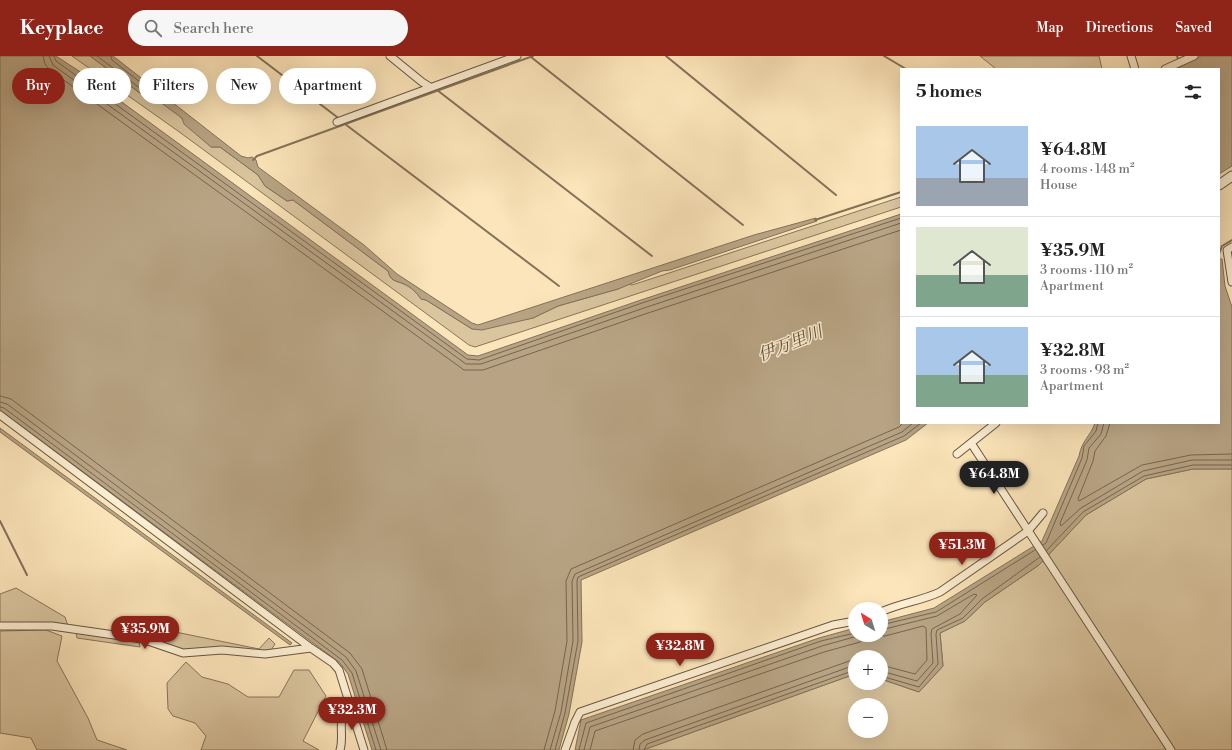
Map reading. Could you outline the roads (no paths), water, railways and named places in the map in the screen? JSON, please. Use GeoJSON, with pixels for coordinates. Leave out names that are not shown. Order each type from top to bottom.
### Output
{"type":"FeatureCollection","features":[{"type":"Feature","properties":{"kind":"street"},"geometry":{"type":"LineString","coordinates":[[390,56],[430,87]]}},
{"type":"Feature","properties":{"kind":"street"},"geometry":{"type":"LineString","coordinates":[[337,122],[517,56]]}},
{"type":"Feature","properties":{"kind":"street"},"geometry":{"type":"LineString","coordinates":[[1131,56],[1135,68]]}},
{"type":"Feature","properties":{"kind":"street"},"geometry":{"type":"LineString","coordinates":[[1167,68],[1194,56]]}},
{"type":"Feature","properties":{"kind":"street"},"geometry":{"type":"LineString","coordinates":[[1220,184],[1232,176]]}},
{"type":"Feature","properties":{"kind":"street"},"geometry":{"type":"LineString","coordinates":[[1232,247],[1227,250],[1232,282]]}},
{"type":"Feature","properties":{"kind":"street"},"geometry":{"type":"LineString","coordinates":[[0,416],[310,648],[333,663],[339,670],[364,750]]}},
{"type":"Feature","properties":{"kind":"street"},"geometry":{"type":"LineString","coordinates":[[957,454],[995,424]]}},
{"type":"Feature","properties":{"kind":"street"},"geometry":{"type":"LineString","coordinates":[[972,443],[1171,750]]}},
{"type":"Feature","properties":{"kind":"street"},"geometry":{"type":"LineString","coordinates":[[888,609],[940,592],[1030,534],[1043,513]]}},
{"type":"Feature","properties":{"kind":"street"},"geometry":{"type":"LineString","coordinates":[[565,750],[574,722],[580,712],[833,625],[848,622]]}},
{"type":"Feature","properties":{"kind":"street"},"geometry":{"type":"LineString","coordinates":[[0,626],[52,626],[142,639],[183,653],[222,650],[265,654],[310,648]]}},
{"type":"Feature","properties":{"kind":"street"},"geometry":{"type":"LineString","coordinates":[[340,750],[343,735],[341,720],[342,713],[350,704]]}},
{"type":"Feature","properties":{"kind":"water","name":"伊万里川"},"geometry":{"type":"Polygon","coordinates":[[[0,56],[56,56],[74,68],[73,68],[73,104],[124,104],[468,355],[478,356],[641,300],[900,214],[900,424],[927,424],[906,440],[581,580],[582,642],[569,714],[559,750],[372,750],[348,674],[340,663],[0,410],[0,56]]]}},
{"type":"Feature","properties":{"kind":"water"},"geometry":{"type":"Polygon","coordinates":[[[90,56],[113,56],[128,68],[106,68],[90,56]]]}},
{"type":"Feature","properties":{"kind":"water"},"geometry":{"type":"Polygon","coordinates":[[[1201,56],[1232,56],[1232,166],[1220,173],[1220,68],[1178,68],[1201,56]]]}},
{"type":"Feature","properties":{"kind":"water"},"geometry":{"type":"Polygon","coordinates":[[[131,70],[139,76],[139,92],[131,86],[131,70]]]}},
{"type":"Feature","properties":{"kind":"water"},"geometry":{"type":"Polygon","coordinates":[[[163,104],[174,104],[241,156],[248,158],[252,157],[256,160],[258,167],[364,245],[397,274],[472,323],[478,325],[754,235],[816,218],[817,221],[670,270],[662,271],[618,289],[558,306],[533,318],[482,330],[472,329],[426,300],[421,299],[416,292],[409,287],[392,279],[388,271],[293,200],[287,201],[265,186],[258,175],[220,147],[211,147],[184,124],[182,118],[163,104]]]}},
{"type":"Feature","properties":{"kind":"water"},"geometry":{"type":"Polygon","coordinates":[[[1220,259],[1222,259],[1225,286],[1232,307],[1232,469],[1193,469],[1146,479],[1086,515],[1039,565],[985,602],[965,621],[940,633],[943,666],[919,692],[888,681],[888,650],[848,650],[848,677],[643,750],[575,750],[581,720],[819,638],[848,630],[848,642],[888,642],[888,620],[934,608],[1042,541],[1084,442],[1095,424],[1220,424],[1220,259]]]}},
{"type":"Feature","properties":{"kind":"water"},"geometry":{"type":"Polygon","coordinates":[[[0,428],[292,643],[290,645],[0,432],[0,428]]]}},
{"type":"Feature","properties":{"kind":"waterway"},"geometry":{"type":"LineString","coordinates":[[257,56],[337,117]]}},
{"type":"Feature","properties":{"kind":"waterway"},"geometry":{"type":"LineString","coordinates":[[253,160],[257,156],[533,56]]}},
{"type":"Feature","properties":{"kind":"waterway"},"geometry":{"type":"LineString","coordinates":[[666,56],[836,195]]}},
{"type":"Feature","properties":{"kind":"waterway"},"geometry":{"type":"LineString","coordinates":[[884,56],[904,68]]}},
{"type":"Feature","properties":{"kind":"waterway"},"geometry":{"type":"LineString","coordinates":[[531,57],[743,225]]}},
{"type":"Feature","properties":{"kind":"waterway"},"geometry":{"type":"LineString","coordinates":[[437,90],[652,256]]}},
{"type":"Feature","properties":{"kind":"waterway"},"geometry":{"type":"LineString","coordinates":[[345,124],[559,286]]}},
{"type":"Feature","properties":{"kind":"waterway"},"geometry":{"type":"LineString","coordinates":[[815,220],[900,192]]}},
{"type":"Feature","properties":{"kind":"waterway"},"geometry":{"type":"LineString","coordinates":[[1220,251],[1222,246],[1232,240]]}},
{"type":"Feature","properties":{"kind":"waterway"},"geometry":{"type":"LineString","coordinates":[[0,521],[27,575]]}}]}
